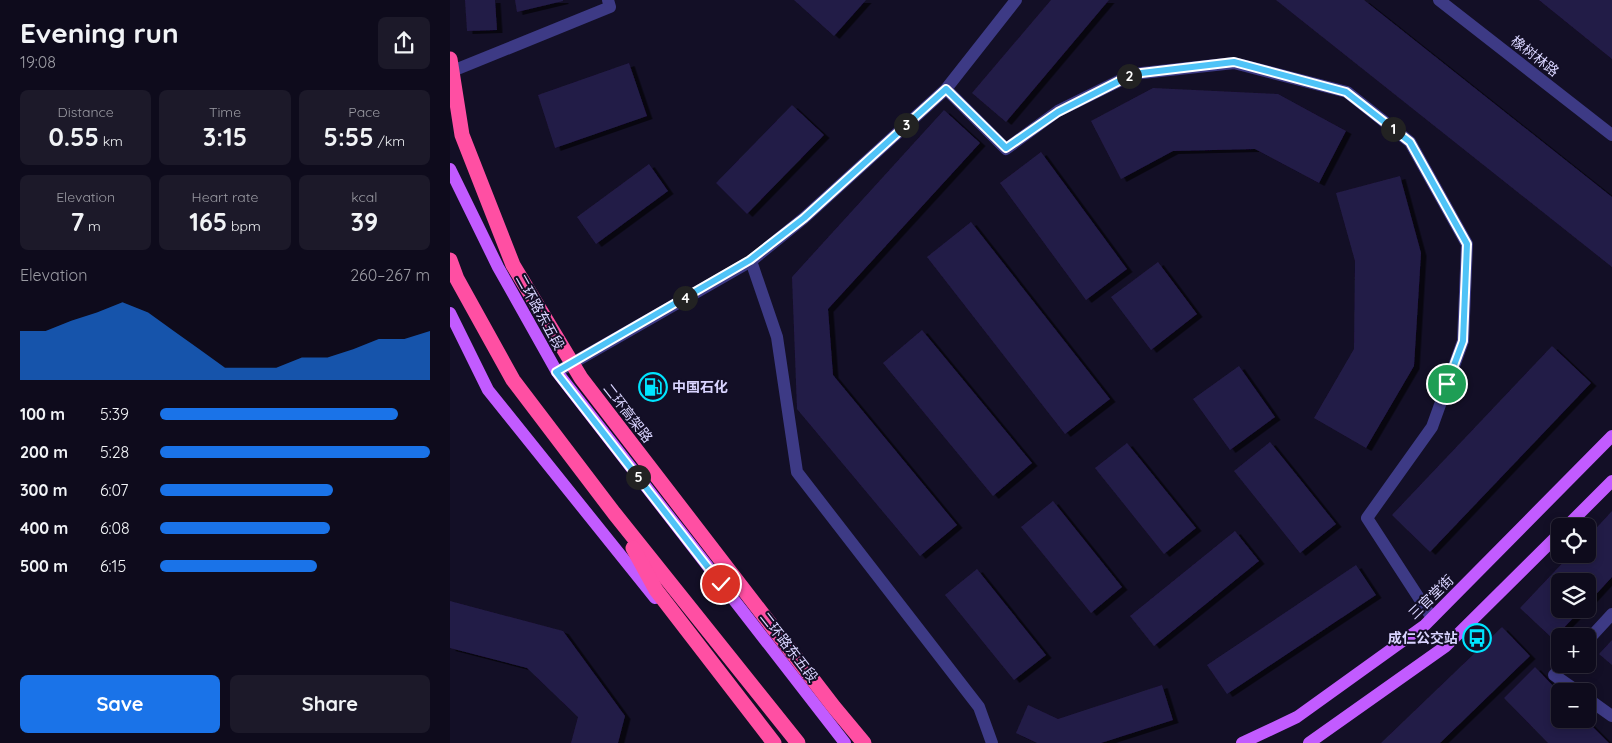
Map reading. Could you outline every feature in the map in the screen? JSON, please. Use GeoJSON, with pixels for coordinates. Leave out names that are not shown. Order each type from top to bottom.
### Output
{"type":"FeatureCollection","features":[{"type":"Feature","properties":{"kind":"highway","name":"二环高架路"},"geometry":{"type":"LineString","coordinates":[[450,59],[462,135],[513,265],[576,370],[834,707],[864,743]]}},
{"type":"Feature","properties":{"kind":"highway"},"geometry":{"type":"LineString","coordinates":[[450,260],[457,278],[513,380],[614,513],[798,743]]}},
{"type":"Feature","properties":{"kind":"highway"},"geometry":{"type":"LineString","coordinates":[[614,513],[656,590],[773,743]]}},
{"type":"Feature","properties":{"kind":"main road","name":"二环路东五段"},"geometry":{"type":"LineString","coordinates":[[450,169],[498,267],[556,372],[845,743]]}},
{"type":"Feature","properties":{"kind":"main road"},"geometry":{"type":"LineString","coordinates":[[450,313],[488,390],[773,743]]}},
{"type":"Feature","properties":{"kind":"main road","name":"三官堂街"},"geometry":{"type":"LineString","coordinates":[[1242,743],[1297,718],[1417,631],[1612,436]]}},
{"type":"Feature","properties":{"kind":"main road"},"geometry":{"type":"LineString","coordinates":[[1575,518],[1612,481]]}},
{"type":"Feature","properties":{"kind":"main road"},"geometry":{"type":"LineString","coordinates":[[1314,742],[1446,646],[1551,542]]}},
{"type":"Feature","properties":{"kind":"street"},"geometry":{"type":"LineString","coordinates":[[450,72],[610,7],[608,0]]}},
{"type":"Feature","properties":{"kind":"street"},"geometry":{"type":"LineString","coordinates":[[556,372],[750,260],[804,218],[946,89],[1016,0]]}},
{"type":"Feature","properties":{"kind":"street","name":"橡树林路"},"geometry":{"type":"LineString","coordinates":[[1439,0],[1612,135]]}},
{"type":"Feature","properties":{"kind":"street"},"geometry":{"type":"LineString","coordinates":[[946,89],[1006,148],[1058,112],[1133,74],[1234,62],[1346,92],[1410,142],[1467,244],[1463,341],[1432,427],[1368,518],[1432,618]]}},
{"type":"Feature","properties":{"kind":"street"},"geometry":{"type":"LineString","coordinates":[[750,260],[777,337],[797,472],[979,707],[992,743]]}},
{"type":"Feature","properties":{"kind":"street"},"geometry":{"type":"LineString","coordinates":[[1596,631],[1612,614]]}},
{"type":"Feature","properties":{"kind":"street"},"geometry":{"type":"LineString","coordinates":[[1556,673],[1554,675],[1566,683]]}},
{"type":"Feature","properties":{"kind":"street"},"geometry":{"type":"LineString","coordinates":[[1596,704],[1612,716]]}},
{"type":"Feature","properties":{"kind":"building"},"geometry":{"type":"Polygon","coordinates":[[[465,0],[495,0],[497,30],[467,31],[465,0]]]}},
{"type":"Feature","properties":{"kind":"building"},"geometry":{"type":"Polygon","coordinates":[[[515,0],[563,0],[563,1],[517,12],[515,0]]]}},
{"type":"Feature","properties":{"kind":"building"},"geometry":{"type":"Polygon","coordinates":[[[794,0],[866,0],[834,36],[794,0]]]}},
{"type":"Feature","properties":{"kind":"building"},"geometry":{"type":"Polygon","coordinates":[[[1051,0],[1109,0],[1006,122],[972,93],[1051,0]]]}},
{"type":"Feature","properties":{"kind":"building"},"geometry":{"type":"Polygon","coordinates":[[[1276,0],[1364,0],[1612,197],[1612,267],[1276,0]]]}},
{"type":"Feature","properties":{"kind":"building"},"geometry":{"type":"Polygon","coordinates":[[[1539,0],[1612,0],[1612,59],[1539,0]]]}},
{"type":"Feature","properties":{"kind":"building"},"geometry":{"type":"Polygon","coordinates":[[[629,63],[647,116],[555,148],[538,95],[629,63]]]}},
{"type":"Feature","properties":{"kind":"building"},"geometry":{"type":"Polygon","coordinates":[[[1153,88],[1278,94],[1346,131],[1319,183],[1255,149],[1173,151],[1121,179],[1091,121],[1153,88]]]}},
{"type":"Feature","properties":{"kind":"building"},"geometry":{"type":"Polygon","coordinates":[[[792,105],[824,135],[747,214],[716,183],[792,105]]]}},
{"type":"Feature","properties":{"kind":"building"},"geometry":{"type":"Polygon","coordinates":[[[944,110],[980,143],[828,309],[833,375],[957,525],[920,556],[797,409],[792,277],[944,110]]]}},
{"type":"Feature","properties":{"kind":"building"},"geometry":{"type":"Polygon","coordinates":[[[1041,152],[1127,269],[1086,300],[1000,183],[1041,152]]]}},
{"type":"Feature","properties":{"kind":"building"},"geometry":{"type":"Polygon","coordinates":[[[649,164],[668,191],[596,244],[577,217],[649,164]]]}},
{"type":"Feature","properties":{"kind":"building"},"geometry":{"type":"Polygon","coordinates":[[[1400,176],[1421,253],[1414,366],[1366,448],[1314,418],[1354,349],[1355,261],[1336,193],[1400,176]]]}},
{"type":"Feature","properties":{"kind":"building"},"geometry":{"type":"Polygon","coordinates":[[[971,222],[1110,399],[1065,434],[927,257],[971,222]]]}},
{"type":"Feature","properties":{"kind":"building"},"geometry":{"type":"Polygon","coordinates":[[[1158,262],[1197,314],[1151,350],[1111,297],[1158,262]]]}},
{"type":"Feature","properties":{"kind":"building"},"geometry":{"type":"Polygon","coordinates":[[[922,330],[1032,463],[993,496],[883,363],[922,330]]]}},
{"type":"Feature","properties":{"kind":"building"},"geometry":{"type":"Polygon","coordinates":[[[1552,346],[1591,383],[1430,552],[1392,515],[1552,346]]]}},
{"type":"Feature","properties":{"kind":"building"},"geometry":{"type":"Polygon","coordinates":[[[1239,366],[1275,417],[1230,450],[1193,399],[1239,366]]]}},
{"type":"Feature","properties":{"kind":"building"},"geometry":{"type":"Polygon","coordinates":[[[1270,442],[1336,524],[1300,553],[1234,471],[1270,442]]]}},
{"type":"Feature","properties":{"kind":"building"},"geometry":{"type":"Polygon","coordinates":[[[1127,443],[1196,528],[1164,554],[1095,468],[1127,443]]]}},
{"type":"Feature","properties":{"kind":"building"},"geometry":{"type":"Polygon","coordinates":[[[1053,501],[1122,587],[1091,613],[1021,527],[1053,501]]]}},
{"type":"Feature","properties":{"kind":"building"},"geometry":{"type":"Polygon","coordinates":[[[1612,511],[1612,577],[1596,594],[1596,573],[1553,573],[1562,563],[1596,563],[1596,528],[1612,511]]]}},
{"type":"Feature","properties":{"kind":"building"},"geometry":{"type":"Polygon","coordinates":[[[1235,531],[1259,561],[1154,646],[1130,616],[1235,531]]]}},
{"type":"Feature","properties":{"kind":"building"},"geometry":{"type":"Polygon","coordinates":[[[1356,565],[1376,595],[1227,694],[1207,665],[1356,565]]]}},
{"type":"Feature","properties":{"kind":"building"},"geometry":{"type":"Polygon","coordinates":[[[977,569],[1046,655],[1014,680],[945,595],[977,569]]]}},
{"type":"Feature","properties":{"kind":"building"},"geometry":{"type":"Polygon","coordinates":[[[1551,575],[1551,618],[1573,618],[1564,628],[1551,628],[1551,637],[1520,608],[1551,575]]]}},
{"type":"Feature","properties":{"kind":"building"},"geometry":{"type":"Polygon","coordinates":[[[450,601],[563,631],[625,716],[618,743],[571,743],[578,717],[527,668],[450,648],[450,601]]]}},
{"type":"Feature","properties":{"kind":"building"},"geometry":{"type":"Polygon","coordinates":[[[1502,627],[1530,656],[1440,743],[1381,743],[1502,627]]]}},
{"type":"Feature","properties":{"kind":"building"},"geometry":{"type":"Polygon","coordinates":[[[1612,640],[1612,665],[1599,654],[1612,640]]]}},
{"type":"Feature","properties":{"kind":"building"},"geometry":{"type":"Polygon","coordinates":[[[1535,667],[1551,684],[1551,728],[1594,728],[1609,743],[1548,743],[1504,698],[1535,667]]]}},
{"type":"Feature","properties":{"kind":"building"},"geometry":{"type":"Polygon","coordinates":[[[1162,685],[1173,720],[1101,743],[1037,743],[1016,733],[1028,705],[1058,719],[1162,685]]]}},
{"type":"Feature","properties":{"kind":"place","name":"中国石化"},"geometry":{"type":"Point","coordinates":[653,387]}},
{"type":"Feature","properties":{"kind":"place","name":"成仁公交站"},"geometry":{"type":"Point","coordinates":[1477,638]}},
{"type":"Feature","properties":{"kind":"route"},"geometry":{"type":"LineString","coordinates":[[721,584],[556,372],[750,260],[804,218],[946,89],[1006,148],[1058,112],[1133,74],[1234,62],[1346,92],[1410,142],[1467,244],[1463,341],[1447,384]]}}]}
